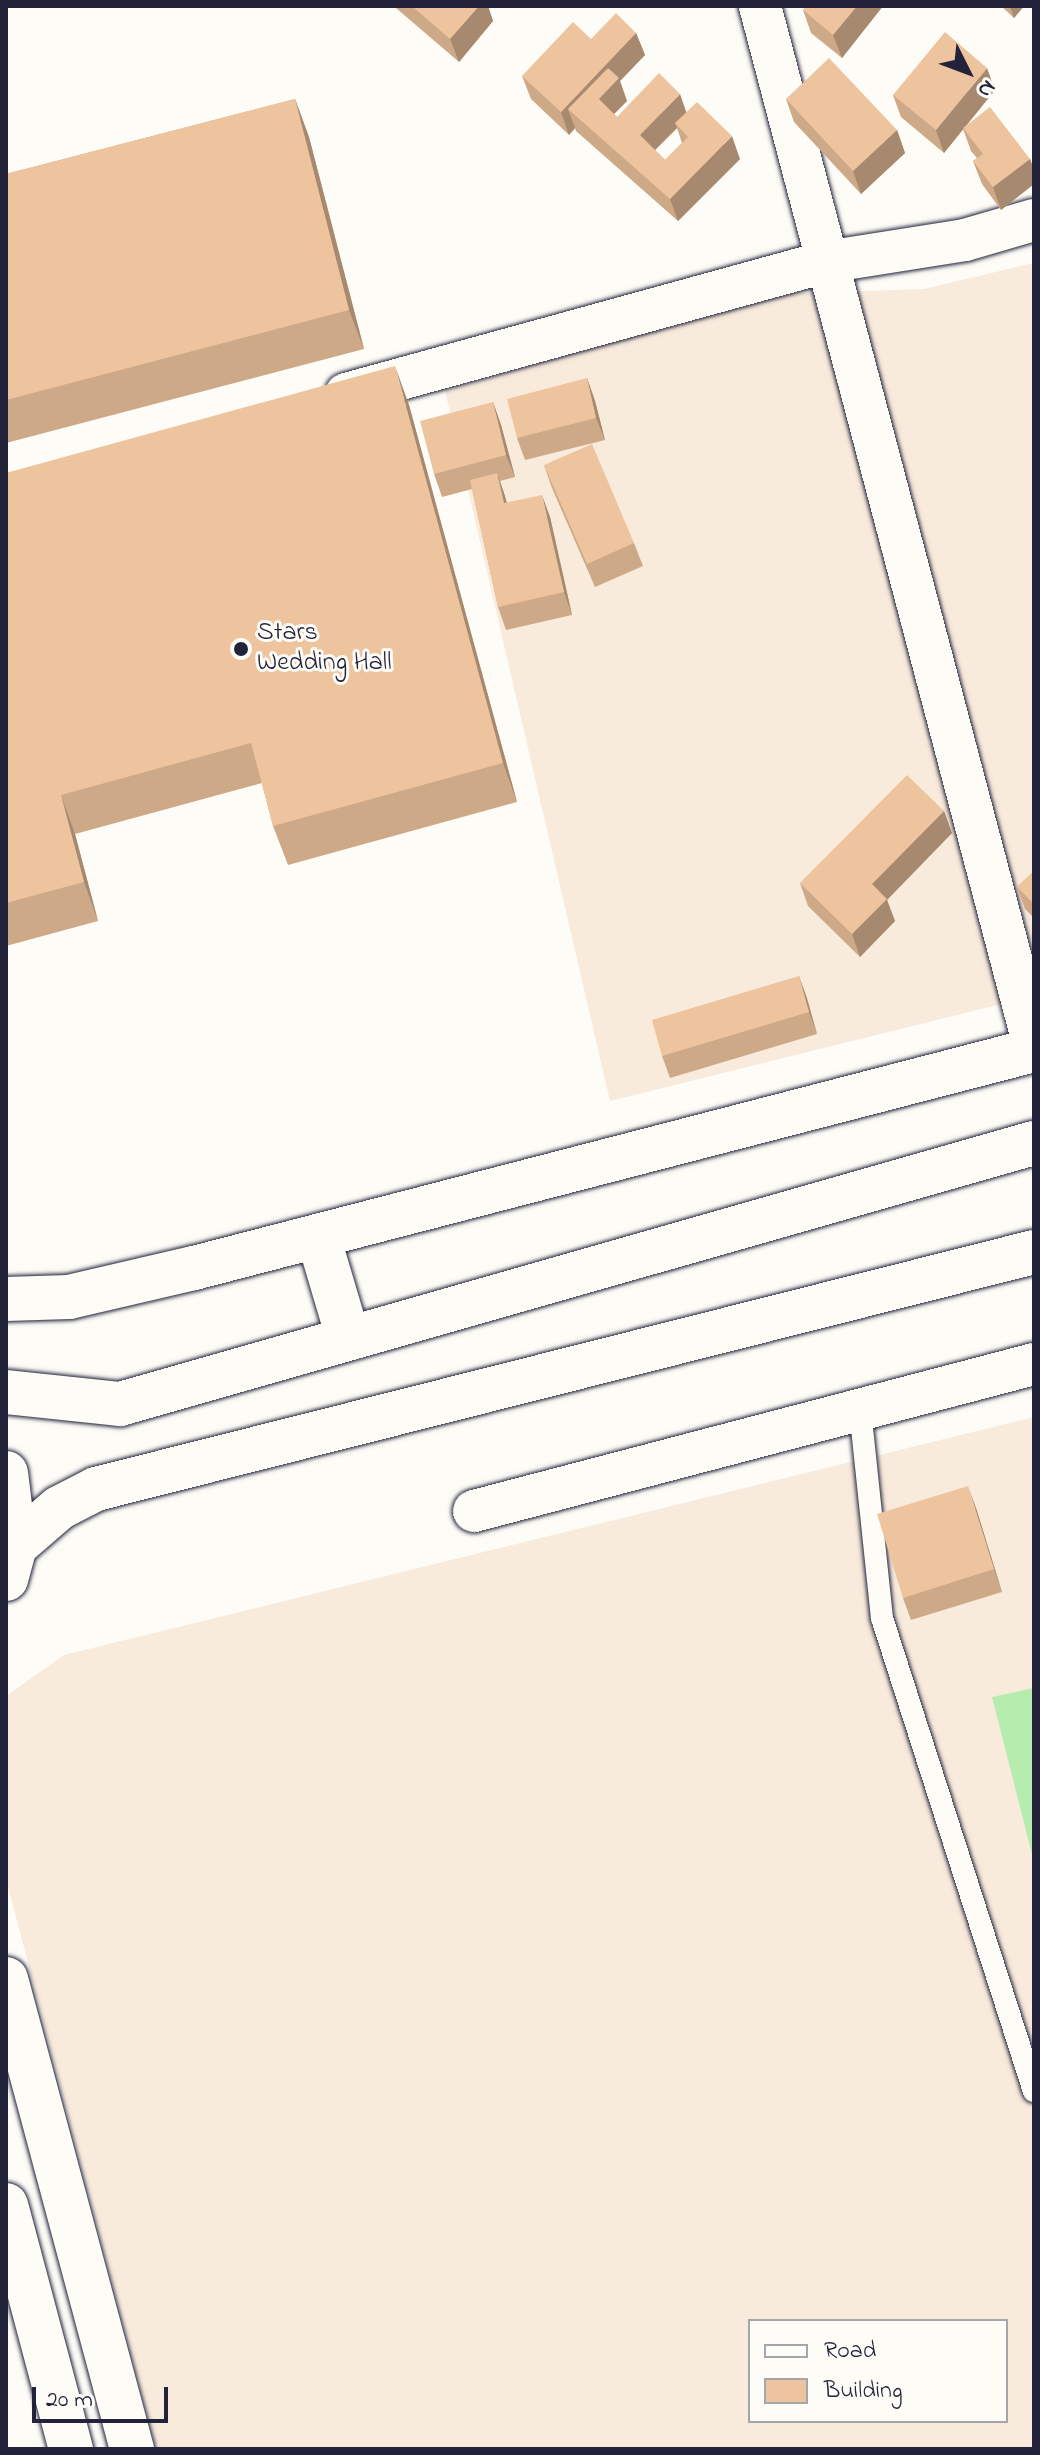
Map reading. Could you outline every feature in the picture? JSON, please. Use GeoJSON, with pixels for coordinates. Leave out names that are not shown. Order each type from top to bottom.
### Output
{"type":"FeatureCollection","features":[{"type":"Feature","properties":{"kind":"main road"},"geometry":{"type":"LineString","coordinates":[[6,1299],[69,1297],[318,1236],[1034,1048]]}},
{"type":"Feature","properties":{"kind":"main road"},"geometry":{"type":"LineString","coordinates":[[6,1392],[120,1404],[347,1334],[1034,1143]]}},
{"type":"Feature","properties":{"kind":"main road"},"geometry":{"type":"LineString","coordinates":[[318,1236],[347,1334]]}},
{"type":"Feature","properties":{"kind":"main road"},"geometry":{"type":"LineString","coordinates":[[10,1562],[59,1508],[96,1489],[1034,1252]]}},
{"type":"Feature","properties":{"kind":"main road"},"geometry":{"type":"LineString","coordinates":[[6,1473],[10,1562]]}},
{"type":"Feature","properties":{"kind":"main road"},"geometry":{"type":"LineString","coordinates":[[6,1979],[132,2449]]}},
{"type":"Feature","properties":{"kind":"main road"},"geometry":{"type":"LineString","coordinates":[[6,2205],[71,2449]]}},
{"type":"Feature","properties":{"kind":"street"},"geometry":{"type":"LineString","coordinates":[[760,6],[1034,1048]]}},
{"type":"Feature","properties":{"kind":"street"},"geometry":{"type":"LineString","coordinates":[[310,404],[826,262],[965,240],[1034,220]]}},
{"type":"Feature","properties":{"kind":"street"},"geometry":{"type":"LineString","coordinates":[[474,1511],[1034,1364]]}},
{"type":"Feature","properties":{"kind":"lane"},"geometry":{"type":"LineString","coordinates":[[860,1409],[882,1618],[1034,2091]]}},
{"type":"Feature","properties":{"kind":"shaded area"},"geometry":{"type":"Polygon","coordinates":[[[1034,263],[1034,996],[610,1101],[445,391],[775,294],[924,289],[1034,263]]]}},
{"type":"Feature","properties":{"kind":"shaded area"},"geometry":{"type":"Polygon","coordinates":[[[1034,1417],[1034,2449],[156,2449],[6,1879],[6,1696],[64,1655],[1034,1417]]]}},
{"type":"Feature","properties":{"kind":"green space"},"geometry":{"type":"Polygon","coordinates":[[[1034,1688],[1034,1862],[992,1697],[1034,1688]]]}},
{"type":"Feature","properties":{"kind":"building"},"geometry":{"type":"Polygon","coordinates":[[[412,6],[479,6],[450,39],[412,6]]]}},
{"type":"Feature","properties":{"kind":"building"},"geometry":{"type":"Polygon","coordinates":[[[806,6],[857,6],[833,35],[803,10],[806,6]]]}},
{"type":"Feature","properties":{"kind":"building"},"geometry":{"type":"Polygon","coordinates":[[[616,13],[636,33],[561,112],[522,76],[573,22],[591,39],[616,13]]]}},
{"type":"Feature","properties":{"kind":"building"},"geometry":{"type":"Polygon","coordinates":[[[945,32],[987,68],[936,130],[893,95],[945,32]]]}},
{"type":"Feature","properties":{"kind":"building"},"geometry":{"type":"Polygon","coordinates":[[[829,58],[897,130],[853,171],[786,99],[829,58]]]}},
{"type":"Feature","properties":{"kind":"building"},"geometry":{"type":"Polygon","coordinates":[[[608,68],[619,78],[599,99],[617,117],[659,73],[680,94],[640,135],[665,160],[688,137],[675,123],[697,102],[732,136],[670,199],[568,109],[608,68]]]}},
{"type":"Feature","properties":{"kind":"building"},"geometry":{"type":"Polygon","coordinates":[[[295,99],[349,310],[6,400],[6,174],[295,99]]]}},
{"type":"Feature","properties":{"kind":"building"},"geometry":{"type":"Polygon","coordinates":[[[990,107],[1030,159],[993,187],[973,161],[983,154],[963,128],[990,107]]]}},
{"type":"Feature","properties":{"kind":"building","name":"Stars Wedding Hall"},"geometry":{"type":"Polygon","coordinates":[[[395,366],[503,763],[273,826],[251,743],[61,795],[84,882],[6,903],[6,473],[395,366]]]}},
{"type":"Feature","properties":{"kind":"building"},"geometry":{"type":"Polygon","coordinates":[[[587,378],[596,418],[517,438],[507,399],[587,378]]]}},
{"type":"Feature","properties":{"kind":"building"},"geometry":{"type":"Polygon","coordinates":[[[493,402],[506,455],[434,474],[420,421],[493,402]]]}},
{"type":"Feature","properties":{"kind":"building"},"geometry":{"type":"Polygon","coordinates":[[[592,444],[634,543],[587,564],[544,465],[592,444]]]}},
{"type":"Feature","properties":{"kind":"building"},"geometry":{"type":"Polygon","coordinates":[[[497,473],[504,503],[542,495],[564,592],[498,607],[470,480],[497,473]]]}},
{"type":"Feature","properties":{"kind":"building"},"geometry":{"type":"Polygon","coordinates":[[[907,775],[944,811],[872,884],[887,899],[852,934],[800,883],[907,775]]]}},
{"type":"Feature","properties":{"kind":"building"},"geometry":{"type":"Polygon","coordinates":[[[1034,871],[1034,904],[1017,887],[1034,871]]]}},
{"type":"Feature","properties":{"kind":"building"},"geometry":{"type":"Polygon","coordinates":[[[799,976],[809,1012],[662,1056],[652,1020],[799,976]]]}},
{"type":"Feature","properties":{"kind":"building"},"geometry":{"type":"Polygon","coordinates":[[[968,1486],[994,1569],[903,1598],[877,1514],[968,1486]]]}},
{"type":"Feature","properties":{"kind":"place","name":"Stars Wedding Hall"},"geometry":{"type":"Point","coordinates":[241,649]}}]}
